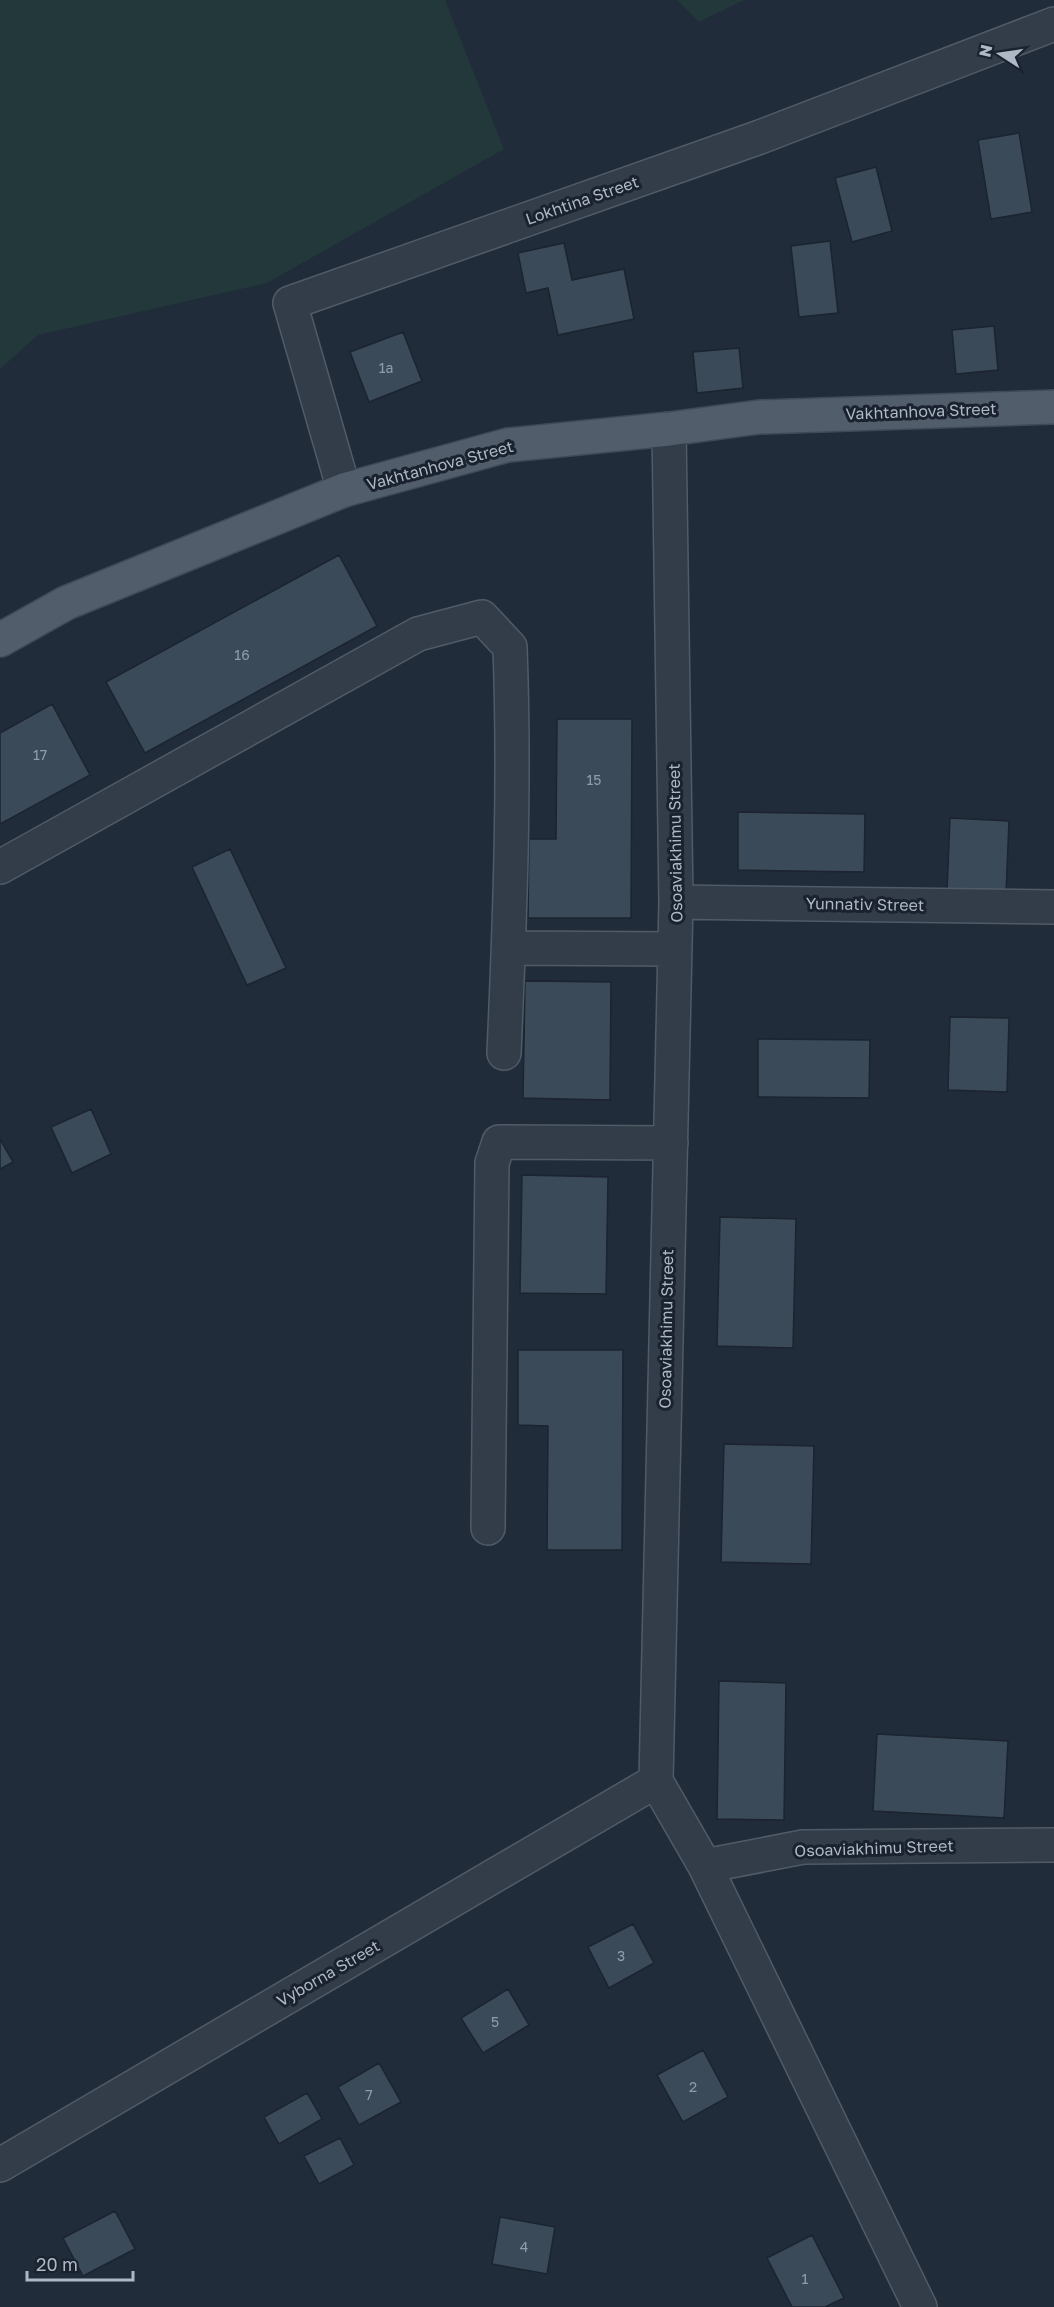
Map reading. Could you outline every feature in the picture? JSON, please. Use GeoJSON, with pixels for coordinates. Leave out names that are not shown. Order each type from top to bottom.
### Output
{"type":"FeatureCollection","features":[{"type":"Feature","properties":{"kind":"main road","name":"Vakhtanhova Street"},"geometry":{"type":"LineString","coordinates":[[0,640],[66,603],[344,490],[508,445],[669,429],[759,417],[1054,407]]}},
{"type":"Feature","properties":{"kind":"street","name":"Lokhtina Street"},"geometry":{"type":"LineString","coordinates":[[344,490],[290,303],[760,137],[1054,24]]}},
{"type":"Feature","properties":{"kind":"street","name":"Osoaviakhimu Street"},"geometry":{"type":"LineString","coordinates":[[656,1781],[676,902],[669,429]]}},
{"type":"Feature","properties":{"kind":"street"},"geometry":{"type":"LineString","coordinates":[[0,867],[418,634],[482,617],[510,647],[513,722],[509,948],[504,1053]]}},
{"type":"Feature","properties":{"kind":"street","name":"Yunnativ Street"},"geometry":{"type":"LineString","coordinates":[[676,902],[1054,907]]}},
{"type":"Feature","properties":{"kind":"street"},"geometry":{"type":"LineString","coordinates":[[509,948],[675,949]]}},
{"type":"Feature","properties":{"kind":"street"},"geometry":{"type":"LineString","coordinates":[[488,1528],[492,1163],[499,1142],[671,1143]]}},
{"type":"Feature","properties":{"kind":"street"},"geometry":{"type":"LineString","coordinates":[[656,1781],[705,1866],[920,2307]]}},
{"type":"Feature","properties":{"kind":"street","name":"Vyborna Street"},"geometry":{"type":"LineString","coordinates":[[0,2165],[656,1781]]}},
{"type":"Feature","properties":{"kind":"street","name":"Osoaviakhimu Street"},"geometry":{"type":"LineString","coordinates":[[705,1866],[803,1847],[1054,1845]]}},
{"type":"Feature","properties":{"kind":"green space"},"geometry":{"type":"Polygon","coordinates":[[[0,0],[445,0],[504,149],[267,283],[38,335],[0,369],[0,0]]]}},
{"type":"Feature","properties":{"kind":"green space"},"geometry":{"type":"Polygon","coordinates":[[[677,0],[744,0],[699,22],[677,0]]]}},
{"type":"Feature","properties":{"kind":"building"},"geometry":{"type":"Polygon","coordinates":[[[1019,133],[1032,212],[991,219],[978,140],[1019,133]]]}},
{"type":"Feature","properties":{"kind":"building"},"geometry":{"type":"Polygon","coordinates":[[[876,167],[892,231],[852,242],[835,178],[876,167]]]}},
{"type":"Feature","properties":{"kind":"building"},"geometry":{"type":"Polygon","coordinates":[[[830,241],[838,313],[799,317],[791,246],[830,241]]]}},
{"type":"Feature","properties":{"kind":"building"},"geometry":{"type":"Polygon","coordinates":[[[564,243],[572,280],[624,269],[634,319],[558,335],[548,288],[526,293],[518,253],[564,243]]]}},
{"type":"Feature","properties":{"kind":"building"},"geometry":{"type":"Polygon","coordinates":[[[994,326],[998,370],[956,374],[952,330],[994,326]]]}},
{"type":"Feature","properties":{"kind":"building"},"geometry":{"type":"Polygon","coordinates":[[[403,332],[422,381],[369,402],[350,352],[403,332]]]}},
{"type":"Feature","properties":{"kind":"building"},"geometry":{"type":"Polygon","coordinates":[[[739,348],[743,388],[697,393],[693,352],[739,348]]]}},
{"type":"Feature","properties":{"kind":"building"},"geometry":{"type":"Polygon","coordinates":[[[339,555],[377,626],[145,753],[106,682],[339,555]]]}},
{"type":"Feature","properties":{"kind":"building"},"geometry":{"type":"Polygon","coordinates":[[[52,704],[90,775],[0,824],[0,733],[52,704]]]}},
{"type":"Feature","properties":{"kind":"building"},"geometry":{"type":"Polygon","coordinates":[[[557,719],[632,719],[631,918],[528,918],[529,839],[556,839],[557,719]]]}},
{"type":"Feature","properties":{"kind":"building"},"geometry":{"type":"Polygon","coordinates":[[[738,812],[865,814],[864,872],[738,870],[738,812]]]}},
{"type":"Feature","properties":{"kind":"building"},"geometry":{"type":"Polygon","coordinates":[[[950,818],[1009,821],[1006,893],[947,891],[950,818]]]}},
{"type":"Feature","properties":{"kind":"building"},"geometry":{"type":"Polygon","coordinates":[[[230,849],[286,968],[247,985],[192,867],[230,849]]]}},
{"type":"Feature","properties":{"kind":"building"},"geometry":{"type":"Polygon","coordinates":[[[525,981],[611,982],[610,1100],[523,1098],[525,981]]]}},
{"type":"Feature","properties":{"kind":"building"},"geometry":{"type":"Polygon","coordinates":[[[950,1017],[1009,1018],[1007,1092],[948,1090],[950,1017]]]}},
{"type":"Feature","properties":{"kind":"building"},"geometry":{"type":"Polygon","coordinates":[[[758,1039],[870,1040],[869,1098],[758,1097],[758,1039]]]}},
{"type":"Feature","properties":{"kind":"building"},"geometry":{"type":"Polygon","coordinates":[[[91,1109],[111,1154],[72,1173],[51,1127],[91,1109]]]}},
{"type":"Feature","properties":{"kind":"building"},"geometry":{"type":"Polygon","coordinates":[[[0,1139],[13,1162],[0,1169],[0,1139]]]}},
{"type":"Feature","properties":{"kind":"building"},"geometry":{"type":"Polygon","coordinates":[[[522,1175],[608,1177],[606,1294],[520,1293],[522,1175]]]}},
{"type":"Feature","properties":{"kind":"building"},"geometry":{"type":"Polygon","coordinates":[[[720,1217],[796,1219],[793,1348],[717,1346],[720,1217]]]}},
{"type":"Feature","properties":{"kind":"building"},"geometry":{"type":"Polygon","coordinates":[[[518,1350],[623,1350],[622,1550],[547,1550],[548,1426],[518,1425],[518,1350]]]}},
{"type":"Feature","properties":{"kind":"building"},"geometry":{"type":"Polygon","coordinates":[[[724,1444],[814,1446],[811,1564],[721,1562],[724,1444]]]}},
{"type":"Feature","properties":{"kind":"building"},"geometry":{"type":"Polygon","coordinates":[[[719,1681],[786,1683],[784,1820],[717,1819],[719,1681]]]}},
{"type":"Feature","properties":{"kind":"building"},"geometry":{"type":"Polygon","coordinates":[[[877,1734],[1008,1741],[1004,1818],[873,1811],[877,1734]]]}},
{"type":"Feature","properties":{"kind":"building"},"geometry":{"type":"Polygon","coordinates":[[[633,1924],[654,1963],[609,1988],[588,1947],[633,1924]]]}},
{"type":"Feature","properties":{"kind":"building"},"geometry":{"type":"Polygon","coordinates":[[[508,1989],[529,2025],[483,2053],[461,2018],[508,1989]]]}},
{"type":"Feature","properties":{"kind":"building"},"geometry":{"type":"Polygon","coordinates":[[[703,2050],[728,2097],[683,2122],[657,2075],[703,2050]]]}},
{"type":"Feature","properties":{"kind":"building"},"geometry":{"type":"Polygon","coordinates":[[[379,2063],[401,2102],[359,2125],[338,2087],[379,2063]]]}},
{"type":"Feature","properties":{"kind":"building"},"geometry":{"type":"Polygon","coordinates":[[[307,2093],[322,2119],[279,2144],[264,2117],[307,2093]]]}},
{"type":"Feature","properties":{"kind":"building"},"geometry":{"type":"Polygon","coordinates":[[[340,2138],[354,2165],[319,2184],[304,2156],[340,2138]]]}},
{"type":"Feature","properties":{"kind":"building"},"geometry":{"type":"Polygon","coordinates":[[[115,2211],[135,2249],[83,2276],[63,2238],[115,2211]]]}},
{"type":"Feature","properties":{"kind":"building"},"geometry":{"type":"Polygon","coordinates":[[[500,2217],[555,2227],[547,2274],[492,2264],[500,2217]]]}},
{"type":"Feature","properties":{"kind":"building"},"geometry":{"type":"Polygon","coordinates":[[[812,2235],[844,2298],[825,2307],[792,2307],[767,2258],[812,2235]]]}}]}
